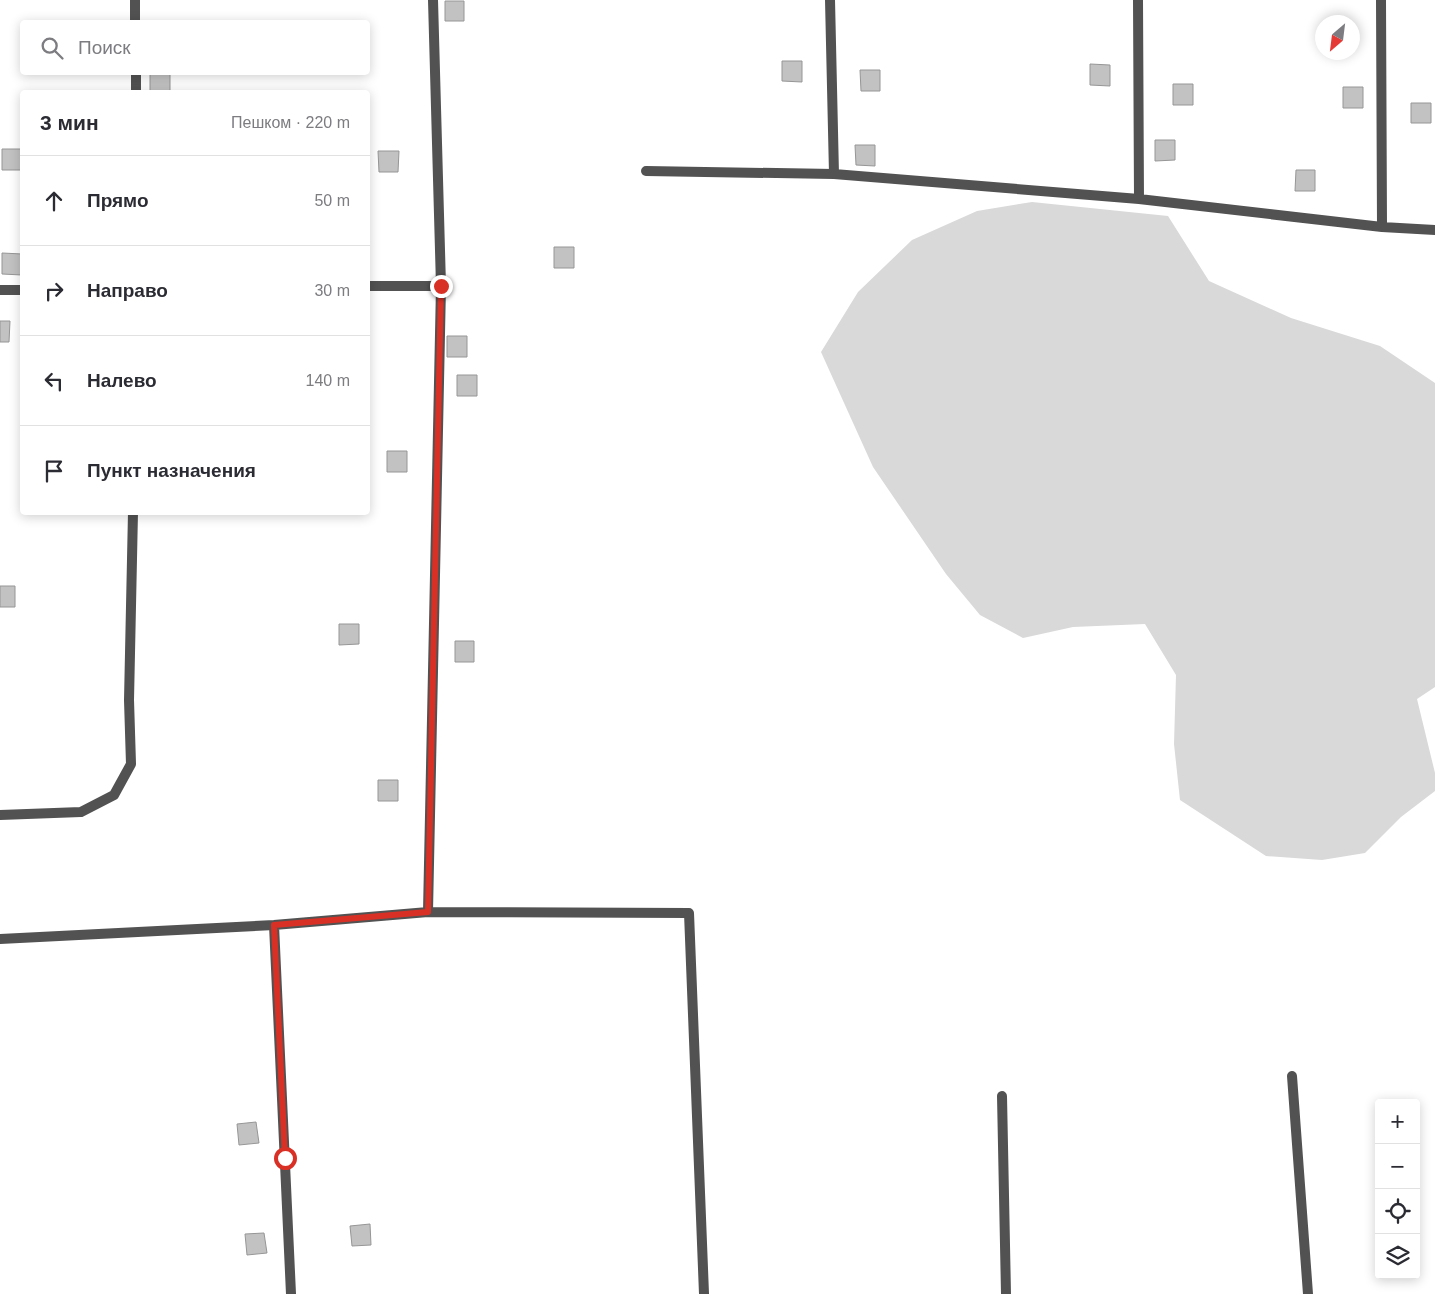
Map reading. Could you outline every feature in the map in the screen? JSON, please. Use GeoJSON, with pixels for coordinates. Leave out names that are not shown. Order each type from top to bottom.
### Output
{"type":"FeatureCollection","features":[{"type":"Feature","properties":{"kind":"lane"},"geometry":{"type":"LineString","coordinates":[[135,0],[136,20]]}},
{"type":"Feature","properties":{"kind":"lane"},"geometry":{"type":"LineString","coordinates":[[428,912],[441,286],[433,0]]}},
{"type":"Feature","properties":{"kind":"lane"},"geometry":{"type":"LineString","coordinates":[[830,0],[834,174]]}},
{"type":"Feature","properties":{"kind":"lane"},"geometry":{"type":"LineString","coordinates":[[1138,0],[1139,198]]}},
{"type":"Feature","properties":{"kind":"lane"},"geometry":{"type":"LineString","coordinates":[[1381,0],[1382,227]]}},
{"type":"Feature","properties":{"kind":"lane"},"geometry":{"type":"LineString","coordinates":[[136,75],[136,90]]}},
{"type":"Feature","properties":{"kind":"lane"},"geometry":{"type":"LineString","coordinates":[[646,170],[834,174],[1139,198],[1382,227],[1435,230]]}},
{"type":"Feature","properties":{"kind":"lane"},"geometry":{"type":"LineString","coordinates":[[370,286],[441,286]]}},
{"type":"Feature","properties":{"kind":"lane"},"geometry":{"type":"LineString","coordinates":[[0,290],[20,290]]}},
{"type":"Feature","properties":{"kind":"lane"},"geometry":{"type":"LineString","coordinates":[[0,815],[81,812],[114,795],[130,764],[129,700],[133,515]]}},
{"type":"Feature","properties":{"kind":"lane"},"geometry":{"type":"LineString","coordinates":[[0,939],[274,925],[428,912],[688,913],[704,1294]]}},
{"type":"Feature","properties":{"kind":"lane"},"geometry":{"type":"LineString","coordinates":[[274,925],[291,1294]]}},
{"type":"Feature","properties":{"kind":"lane"},"geometry":{"type":"LineString","coordinates":[[1292,1076],[1308,1294]]}},
{"type":"Feature","properties":{"kind":"lane"},"geometry":{"type":"LineString","coordinates":[[1002,1096],[1006,1294]]}},
{"type":"Feature","properties":{"kind":"shaded area"},"geometry":{"type":"Polygon","coordinates":[[[1032,202],[1168,216],[1209,281],[1291,318],[1380,346],[1435,383],[1435,687],[1417,699],[1435,773],[1435,791],[1401,817],[1365,853],[1322,860],[1266,856],[1180,800],[1174,744],[1176,675],[1145,624],[1073,627],[1023,638],[980,615],[946,574],[873,467],[821,352],[858,292],[912,240],[977,211],[1032,202]]]}},
{"type":"Feature","properties":{"kind":"building"},"geometry":{"type":"Polygon","coordinates":[[[445,1],[464,1],[464,21],[445,21],[445,1]]]}},
{"type":"Feature","properties":{"kind":"building"},"geometry":{"type":"Polygon","coordinates":[[[782,61],[802,61],[802,82],[782,81],[782,61]]]}},
{"type":"Feature","properties":{"kind":"building"},"geometry":{"type":"Polygon","coordinates":[[[1090,64],[1110,65],[1110,86],[1090,85],[1090,64]]]}},
{"type":"Feature","properties":{"kind":"building"},"geometry":{"type":"Polygon","coordinates":[[[860,70],[880,70],[880,91],[861,91],[860,70]]]}},
{"type":"Feature","properties":{"kind":"building"},"geometry":{"type":"Polygon","coordinates":[[[150,75],[170,75],[170,90],[150,90],[150,75]]]}},
{"type":"Feature","properties":{"kind":"building"},"geometry":{"type":"Polygon","coordinates":[[[1173,84],[1193,84],[1193,105],[1173,105],[1173,84]]]}},
{"type":"Feature","properties":{"kind":"building"},"geometry":{"type":"Polygon","coordinates":[[[1343,87],[1363,87],[1363,108],[1343,108],[1343,87]]]}},
{"type":"Feature","properties":{"kind":"building"},"geometry":{"type":"Polygon","coordinates":[[[1411,103],[1431,103],[1431,123],[1411,123],[1411,103]]]}},
{"type":"Feature","properties":{"kind":"building"},"geometry":{"type":"Polygon","coordinates":[[[1155,140],[1175,140],[1175,160],[1155,161],[1155,140]]]}},
{"type":"Feature","properties":{"kind":"building"},"geometry":{"type":"Polygon","coordinates":[[[855,145],[875,145],[875,166],[856,165],[855,145]]]}},
{"type":"Feature","properties":{"kind":"building"},"geometry":{"type":"Polygon","coordinates":[[[2,149],[20,149],[20,170],[2,170],[2,149]]]}},
{"type":"Feature","properties":{"kind":"building"},"geometry":{"type":"Polygon","coordinates":[[[378,151],[399,151],[398,172],[379,172],[378,151]]]}},
{"type":"Feature","properties":{"kind":"building"},"geometry":{"type":"Polygon","coordinates":[[[1296,170],[1315,170],[1315,191],[1295,191],[1296,170]]]}},
{"type":"Feature","properties":{"kind":"building"},"geometry":{"type":"Polygon","coordinates":[[[554,247],[574,247],[574,268],[554,268],[554,247]]]}},
{"type":"Feature","properties":{"kind":"building"},"geometry":{"type":"Polygon","coordinates":[[[2,253],[20,254],[20,275],[2,274],[2,253]]]}},
{"type":"Feature","properties":{"kind":"building"},"geometry":{"type":"Polygon","coordinates":[[[0,321],[10,321],[9,342],[0,342],[0,321]]]}},
{"type":"Feature","properties":{"kind":"building"},"geometry":{"type":"Polygon","coordinates":[[[447,336],[467,336],[467,357],[447,357],[447,336]]]}},
{"type":"Feature","properties":{"kind":"building"},"geometry":{"type":"Polygon","coordinates":[[[457,375],[477,375],[477,396],[457,396],[457,375]]]}},
{"type":"Feature","properties":{"kind":"building"},"geometry":{"type":"Polygon","coordinates":[[[387,451],[407,451],[407,472],[387,472],[387,451]]]}},
{"type":"Feature","properties":{"kind":"building"},"geometry":{"type":"Polygon","coordinates":[[[0,586],[15,586],[15,607],[0,607],[0,586]]]}},
{"type":"Feature","properties":{"kind":"building"},"geometry":{"type":"Polygon","coordinates":[[[339,624],[359,624],[359,644],[339,645],[339,624]]]}},
{"type":"Feature","properties":{"kind":"building"},"geometry":{"type":"Polygon","coordinates":[[[455,641],[474,641],[474,662],[455,662],[455,641]]]}},
{"type":"Feature","properties":{"kind":"building"},"geometry":{"type":"Polygon","coordinates":[[[378,780],[398,780],[398,801],[378,801],[378,780]]]}},
{"type":"Feature","properties":{"kind":"building"},"geometry":{"type":"Polygon","coordinates":[[[256,1122],[259,1143],[239,1145],[237,1124],[256,1122]]]}},
{"type":"Feature","properties":{"kind":"building"},"geometry":{"type":"Polygon","coordinates":[[[370,1224],[371,1245],[352,1246],[350,1226],[370,1224]]]}},
{"type":"Feature","properties":{"kind":"building"},"geometry":{"type":"Polygon","coordinates":[[[264,1233],[267,1253],[247,1255],[245,1234],[264,1233]]]}},
{"type":"Feature","properties":{"kind":"route"},"geometry":{"type":"LineString","coordinates":[[285,1158],[274,925],[428,912],[441,286]]}}]}
